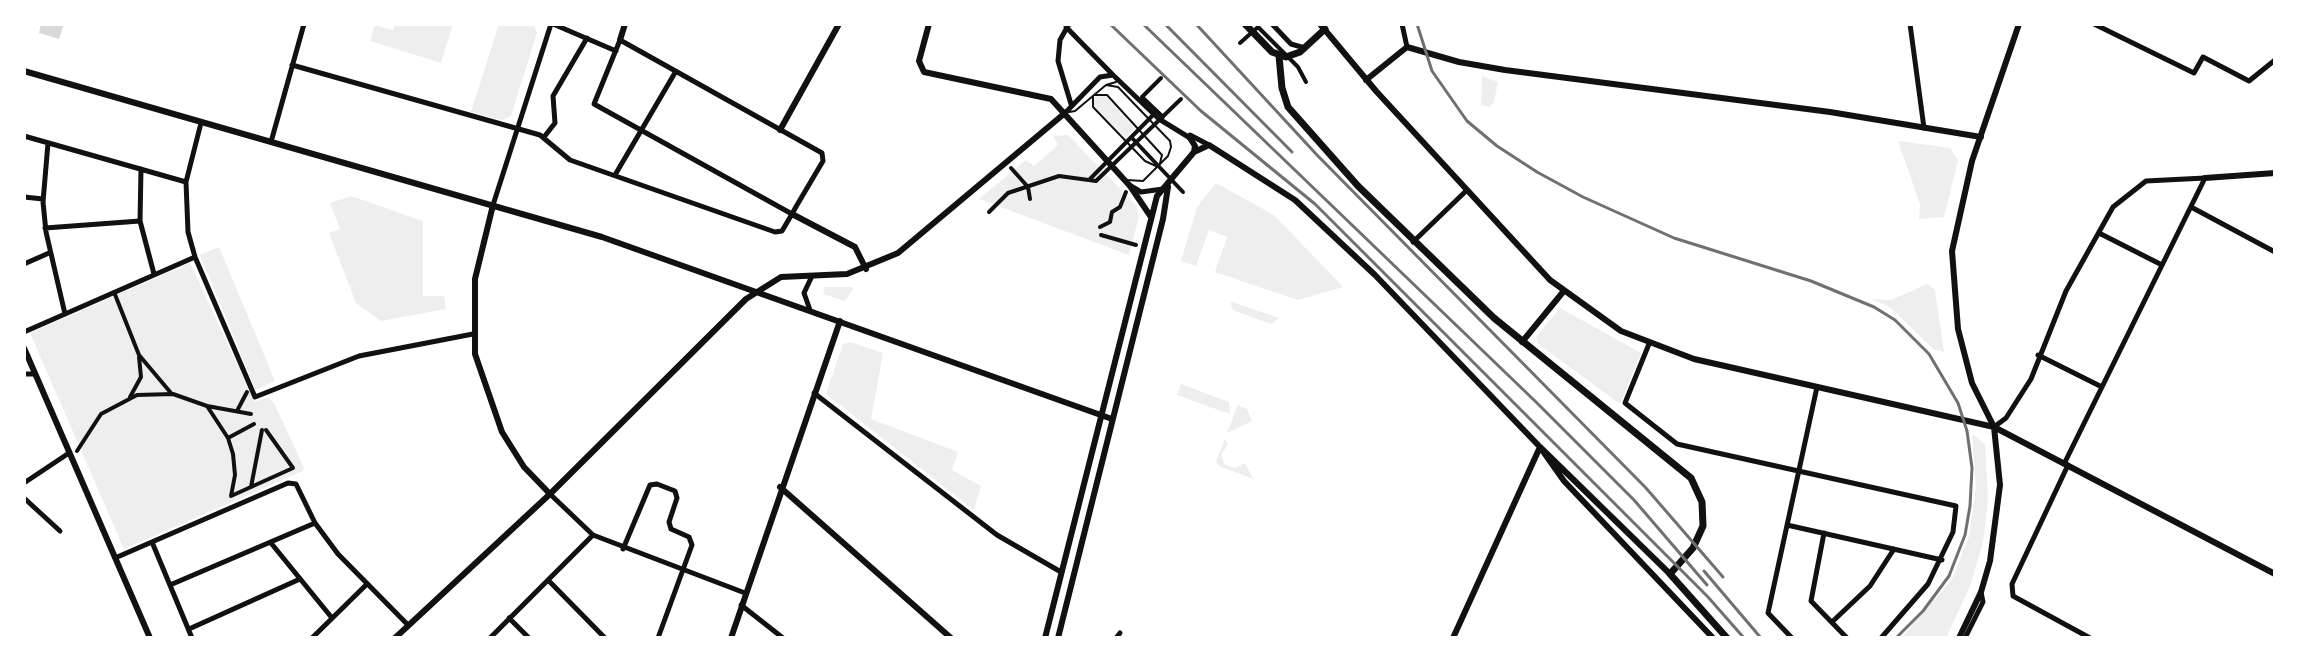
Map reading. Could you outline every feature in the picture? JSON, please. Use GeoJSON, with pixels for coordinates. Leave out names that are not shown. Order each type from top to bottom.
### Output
{"type":"FeatureCollection","features":[{"type":"Feature","properties":{"kind":"main road"},"geometry":{"type":"LineString","coordinates":[[1245,24],[1279,56],[1282,88],[1291,113],[1413,242],[1522,342],[1677,464],[1698,490],[1703,514],[1699,537],[1670,574],[1727,638]]}},
{"type":"Feature","properties":{"kind":"main road"},"geometry":{"type":"LineString","coordinates":[[1279,56],[1306,48],[1322,27]]}},
{"type":"Feature","properties":{"kind":"street"},"geometry":{"type":"LineString","coordinates":[[271,142],[304,24]]}},
{"type":"Feature","properties":{"kind":"street"},"geometry":{"type":"LineString","coordinates":[[616,51],[552,24],[493,205],[475,279],[473,334],[480,378],[497,422],[524,467],[593,535],[682,572],[745,593]]}},
{"type":"Feature","properties":{"kind":"street"},"geometry":{"type":"LineString","coordinates":[[625,24],[594,104],[855,247],[866,269]]}},
{"type":"Feature","properties":{"kind":"street"},"geometry":{"type":"LineString","coordinates":[[780,130],[839,24]]}},
{"type":"Feature","properties":{"kind":"street"},"geometry":{"type":"LineString","coordinates":[[929,24],[919,61],[924,72],[1051,99],[1123,177],[1128,189],[1151,217]]}},
{"type":"Feature","properties":{"kind":"street"},"geometry":{"type":"LineString","coordinates":[[1272,24],[1295,47],[1306,48]]}},
{"type":"Feature","properties":{"kind":"street"},"geometry":{"type":"LineString","coordinates":[[1402,24],[1407,47]]}},
{"type":"Feature","properties":{"kind":"street"},"geometry":{"type":"LineString","coordinates":[[1910,24],[1924,128]]}},
{"type":"Feature","properties":{"kind":"street"},"geometry":{"type":"LineString","coordinates":[[1959,638],[1981,592],[1997,526],[2000,485],[1994,427],[1968,368],[1952,280],[1955,229],[1981,137],[2019,24]]}},
{"type":"Feature","properties":{"kind":"street"},"geometry":{"type":"LineString","coordinates":[[2094,24],[2194,73],[2203,57],[2249,81],[2275,60]]}},
{"type":"Feature","properties":{"kind":"street"},"geometry":{"type":"LineString","coordinates":[[1240,43],[1257,25],[1297,67],[1306,82]]}},
{"type":"Feature","properties":{"kind":"street"},"geometry":{"type":"LineString","coordinates":[[1067,26],[1058,61],[1071,104]]}},
{"type":"Feature","properties":{"kind":"street"},"geometry":{"type":"LineString","coordinates":[[1067,26],[1159,119],[1209,145],[1295,200],[1375,275],[1540,447],[1670,574]]}},
{"type":"Feature","properties":{"kind":"street"},"geometry":{"type":"LineString","coordinates":[[1322,27],[1366,80],[1563,292],[1621,331],[1694,359],[1994,427],[2275,574]]}},
{"type":"Feature","properties":{"kind":"street"},"geometry":{"type":"LineString","coordinates":[[544,137],[555,123],[553,96],[587,38]]}},
{"type":"Feature","properties":{"kind":"street"},"geometry":{"type":"LineString","coordinates":[[292,65],[544,137],[558,154],[570,160],[775,232],[782,231],[823,161],[822,153],[620,40]]}},
{"type":"Feature","properties":{"kind":"street"},"geometry":{"type":"LineString","coordinates":[[1366,80],[1407,47]]}},
{"type":"Feature","properties":{"kind":"street"},"geometry":{"type":"LineString","coordinates":[[1407,47],[1459,62],[1514,71],[1981,137]]}},
{"type":"Feature","properties":{"kind":"street"},"geometry":{"type":"LineString","coordinates":[[24,71],[602,237],[1112,419]]}},
{"type":"Feature","properties":{"kind":"street"},"geometry":{"type":"LineString","coordinates":[[615,175],[676,71]]}},
{"type":"Feature","properties":{"kind":"street"},"geometry":{"type":"LineString","coordinates":[[395,638],[550,494],[758,291],[781,277],[847,274],[866,269],[913,241],[1065,113],[1100,77],[1113,75]]}},
{"type":"Feature","properties":{"kind":"street"},"geometry":{"type":"LineString","coordinates":[[1161,78],[1142,97],[1163,117]]}},
{"type":"Feature","properties":{"kind":"street"},"geometry":{"type":"LineString","coordinates":[[989,212],[1013,191],[1042,181],[1059,176],[1088,182],[1136,143],[1181,99]]}},
{"type":"Feature","properties":{"kind":"street"},"geometry":{"type":"LineString","coordinates":[[1103,171],[1157,111]]}},
{"type":"Feature","properties":{"kind":"street"},"geometry":{"type":"LineString","coordinates":[[201,123],[186,182],[185,214],[195,257],[255,397],[359,356],[473,334]]}},
{"type":"Feature","properties":{"kind":"street"},"geometry":{"type":"LineString","coordinates":[[1045,638],[1157,196],[1168,187],[1194,152],[1195,146],[1190,138],[1171,125]]}},
{"type":"Feature","properties":{"kind":"street"},"geometry":{"type":"LineString","coordinates":[[24,136],[186,182]]}},
{"type":"Feature","properties":{"kind":"street"},"geometry":{"type":"LineString","coordinates":[[1132,138],[1184,191]]}},
{"type":"Feature","properties":{"kind":"street"},"geometry":{"type":"LineString","coordinates":[[48,143],[43,199],[45,228],[65,314]]}},
{"type":"Feature","properties":{"kind":"street"},"geometry":{"type":"LineString","coordinates":[[1194,152],[1209,145]]}},
{"type":"Feature","properties":{"kind":"street"},"geometry":{"type":"LineString","coordinates":[[1011,168],[1028,187],[1030,199]]}},
{"type":"Feature","properties":{"kind":"street"},"geometry":{"type":"LineString","coordinates":[[141,169],[140,221],[154,274]]}},
{"type":"Feature","properties":{"kind":"street"},"geometry":{"type":"LineString","coordinates":[[1994,427],[2006,418],[2031,379],[2066,291],[2113,207],[2146,181],[2275,173]]}},
{"type":"Feature","properties":{"kind":"street"},"geometry":{"type":"LineString","coordinates":[[2090,638],[2013,596],[2012,584],[2102,387],[2205,178]]}},
{"type":"Feature","properties":{"kind":"street"},"geometry":{"type":"LineString","coordinates":[[1177,185],[1182,179]]}},
{"type":"Feature","properties":{"kind":"street"},"geometry":{"type":"LineString","coordinates":[[1128,189],[1155,192],[1168,187]]}},
{"type":"Feature","properties":{"kind":"street"},"geometry":{"type":"LineString","coordinates":[[1058,638],[1166,208],[1168,187]]}},
{"type":"Feature","properties":{"kind":"street"},"geometry":{"type":"LineString","coordinates":[[1100,227],[1110,222],[1112,212],[1120,207],[1128,189]]}},
{"type":"Feature","properties":{"kind":"street"},"geometry":{"type":"LineString","coordinates":[[1413,242],[1467,190]]}},
{"type":"Feature","properties":{"kind":"street"},"geometry":{"type":"LineString","coordinates":[[24,197],[43,199]]}},
{"type":"Feature","properties":{"kind":"street"},"geometry":{"type":"LineString","coordinates":[[2191,207],[2275,252]]}},
{"type":"Feature","properties":{"kind":"street"},"geometry":{"type":"LineString","coordinates":[[45,228],[140,221]]}},
{"type":"Feature","properties":{"kind":"street"},"geometry":{"type":"LineString","coordinates":[[2099,233],[2162,265]]}},
{"type":"Feature","properties":{"kind":"street"},"geometry":{"type":"LineString","coordinates":[[1101,235],[1136,245]]}},
{"type":"Feature","properties":{"kind":"street"},"geometry":{"type":"LineString","coordinates":[[24,264],[49,253]]}},
{"type":"Feature","properties":{"kind":"street"},"geometry":{"type":"LineString","coordinates":[[24,332],[195,257]]}},
{"type":"Feature","properties":{"kind":"street"},"geometry":{"type":"LineString","coordinates":[[810,310],[804,293],[813,275]]}},
{"type":"Feature","properties":{"kind":"street"},"geometry":{"type":"LineString","coordinates":[[114,292],[139,355],[141,377],[129,397]]}},
{"type":"Feature","properties":{"kind":"street"},"geometry":{"type":"LineString","coordinates":[[1522,342],[1563,292]]}},
{"type":"Feature","properties":{"kind":"street"},"geometry":{"type":"LineString","coordinates":[[731,638],[780,487],[840,321]]}},
{"type":"Feature","properties":{"kind":"street"},"geometry":{"type":"LineString","coordinates":[[1649,344],[1626,406],[1684,446],[1956,506],[1953,532],[1942,560],[1914,604],[1881,638]]}},
{"type":"Feature","properties":{"kind":"street"},"geometry":{"type":"LineString","coordinates":[[24,348],[73,452],[150,638]]}},
{"type":"Feature","properties":{"kind":"street"},"geometry":{"type":"LineString","coordinates":[[139,355],[173,394]]}},
{"type":"Feature","properties":{"kind":"street"},"geometry":{"type":"LineString","coordinates":[[2038,355],[2102,387]]}},
{"type":"Feature","properties":{"kind":"street"},"geometry":{"type":"LineString","coordinates":[[24,374],[35,374]]}},
{"type":"Feature","properties":{"kind":"street"},"geometry":{"type":"LineString","coordinates":[[1792,638],[1768,613],[1817,387]]}},
{"type":"Feature","properties":{"kind":"street"},"geometry":{"type":"LineString","coordinates":[[237,412],[247,392]]}},
{"type":"Feature","properties":{"kind":"street"},"geometry":{"type":"LineString","coordinates":[[814,393],[997,535],[1061,572]]}},
{"type":"Feature","properties":{"kind":"street"},"geometry":{"type":"LineString","coordinates":[[24,483],[73,452],[101,414],[129,397],[173,394],[207,406],[251,414]]}},
{"type":"Feature","properties":{"kind":"street"},"geometry":{"type":"LineString","coordinates":[[207,406],[228,438],[235,475],[231,496],[251,487],[293,468],[264,430],[251,487]]}},
{"type":"Feature","properties":{"kind":"street"},"geometry":{"type":"LineString","coordinates":[[228,438],[254,424]]}},
{"type":"Feature","properties":{"kind":"street"},"geometry":{"type":"LineString","coordinates":[[1453,638],[1540,447]]}},
{"type":"Feature","properties":{"kind":"street"},"geometry":{"type":"LineString","coordinates":[[1540,447],[1564,481],[1713,638]]}},
{"type":"Feature","properties":{"kind":"street"},"geometry":{"type":"LineString","coordinates":[[115,558],[288,483],[296,484],[315,523],[367,584],[408,625]]}},
{"type":"Feature","properties":{"kind":"street"},"geometry":{"type":"LineString","coordinates":[[623,549],[650,485],[657,484],[675,491],[677,498],[669,522],[671,529],[689,537],[692,545],[658,638]]}},
{"type":"Feature","properties":{"kind":"street"},"geometry":{"type":"LineString","coordinates":[[780,487],[951,638]]}},
{"type":"Feature","properties":{"kind":"street"},"geometry":{"type":"LineString","coordinates":[[24,498],[60,531]]}},
{"type":"Feature","properties":{"kind":"street"},"geometry":{"type":"LineString","coordinates":[[170,585],[315,523]]}},
{"type":"Feature","properties":{"kind":"street"},"geometry":{"type":"LineString","coordinates":[[1787,525],[1942,560]]}},
{"type":"Feature","properties":{"kind":"street"},"geometry":{"type":"LineString","coordinates":[[1824,533],[1811,596],[1847,638]]}},
{"type":"Feature","properties":{"kind":"street"},"geometry":{"type":"LineString","coordinates":[[490,638],[593,535]]}},
{"type":"Feature","properties":{"kind":"street"},"geometry":{"type":"LineString","coordinates":[[152,542],[192,638]]}},
{"type":"Feature","properties":{"kind":"street"},"geometry":{"type":"LineString","coordinates":[[271,543],[332,618]]}},
{"type":"Feature","properties":{"kind":"street"},"geometry":{"type":"LineString","coordinates":[[1832,622],[1870,586],[1894,549]]}},
{"type":"Feature","properties":{"kind":"street"},"geometry":{"type":"LineString","coordinates":[[189,629],[300,579]]}},
{"type":"Feature","properties":{"kind":"street"},"geometry":{"type":"LineString","coordinates":[[548,580],[605,638]]}},
{"type":"Feature","properties":{"kind":"street"},"geometry":{"type":"LineString","coordinates":[[312,638],[367,584]]}},
{"type":"Feature","properties":{"kind":"street"},"geometry":{"type":"LineString","coordinates":[[1965,638],[1983,602],[1981,592]]}},
{"type":"Feature","properties":{"kind":"street"},"geometry":{"type":"LineString","coordinates":[[741,605],[783,638]]}},
{"type":"Feature","properties":{"kind":"street"},"geometry":{"type":"LineString","coordinates":[[509,618],[529,638]]}},
{"type":"Feature","properties":{"kind":"lane"},"geometry":{"type":"LineString","coordinates":[[1065,113],[1075,111],[1106,85],[1125,85]]}},
{"type":"Feature","properties":{"kind":"lane"},"geometry":{"type":"LineString","coordinates":[[1106,85],[1118,87],[1170,141],[1168,156],[1143,181],[1123,177]]}},
{"type":"Feature","properties":{"kind":"lane"},"geometry":{"type":"LineString","coordinates":[[1094,95],[1107,95],[1162,155],[1159,165]]}},
{"type":"Feature","properties":{"kind":"lane"},"geometry":{"type":"LineString","coordinates":[[1094,95],[1093,107],[1145,161],[1155,167],[1159,165]]}},
{"type":"Feature","properties":{"kind":"lane"},"geometry":{"type":"LineString","coordinates":[[1073,122],[1075,111]]}},
{"type":"Feature","properties":{"kind":"shaded area"},"geometry":{"type":"Polygon","coordinates":[[[41,24],[64,24],[59,39],[39,33],[41,24]]]}},
{"type":"Feature","properties":{"kind":"shaded area"},"geometry":{"type":"Polygon","coordinates":[[[395,24],[453,24],[441,63],[370,41],[375,25],[393,30],[395,24]]]}},
{"type":"Feature","properties":{"kind":"shaded area"},"geometry":{"type":"Polygon","coordinates":[[[499,24],[533,24],[537,32],[511,116],[502,120],[471,112],[499,24]]]}},
{"type":"Feature","properties":{"kind":"shaded area"},"geometry":{"type":"Polygon","coordinates":[[[1482,76],[1498,82],[1494,102],[1489,107],[1481,105],[1482,76]]]}},
{"type":"Feature","properties":{"kind":"shaded area"},"geometry":{"type":"Polygon","coordinates":[[[1106,96],[1135,129],[1126,138],[1093,105],[1095,97],[1106,96]]]}},
{"type":"Feature","properties":{"kind":"shaded area"},"geometry":{"type":"Polygon","coordinates":[[[1068,135],[1136,205],[1139,216],[1129,255],[979,199],[1026,160],[1034,166],[1058,145],[1053,136],[1068,135]]]}},
{"type":"Feature","properties":{"kind":"shaded area"},"geometry":{"type":"Polygon","coordinates":[[[1898,141],[1950,148],[1958,160],[1944,217],[1919,219],[1920,204],[1898,141]]]}},
{"type":"Feature","properties":{"kind":"shaded area"},"geometry":{"type":"Polygon","coordinates":[[[1216,183],[1274,215],[1343,287],[1298,300],[1215,272],[1227,237],[1209,230],[1196,266],[1181,261],[1197,207],[1216,183]]]}},
{"type":"Feature","properties":{"kind":"shaded area"},"geometry":{"type":"Polygon","coordinates":[[[351,196],[423,221],[423,296],[444,296],[446,309],[381,321],[356,303],[329,233],[340,229],[330,203],[351,196]]]}},
{"type":"Feature","properties":{"kind":"shaded area"},"geometry":{"type":"Polygon","coordinates":[[[219,247],[275,381],[256,390],[200,255],[219,247]]]}},
{"type":"Feature","properties":{"kind":"shaded area"},"geometry":{"type":"Polygon","coordinates":[[[190,263],[255,402],[268,398],[274,403],[305,470],[124,549],[30,333],[190,263]]]}},
{"type":"Feature","properties":{"kind":"shaded area"},"geometry":{"type":"Polygon","coordinates":[[[1927,284],[1935,290],[1944,352],[1933,349],[1891,308],[1872,299],[1891,300],[1927,284]]]}},
{"type":"Feature","properties":{"kind":"shaded area"},"geometry":{"type":"Polygon","coordinates":[[[825,287],[853,289],[845,301],[823,294],[825,287]]]}},
{"type":"Feature","properties":{"kind":"shaded area"},"geometry":{"type":"Polygon","coordinates":[[[1230,301],[1279,318],[1271,324],[1233,310],[1230,301]]]}},
{"type":"Feature","properties":{"kind":"shaded area"},"geometry":{"type":"Polygon","coordinates":[[[1560,308],[1641,353],[1620,404],[1537,343],[1536,337],[1560,308]]]}},
{"type":"Feature","properties":{"kind":"shaded area"},"geometry":{"type":"Polygon","coordinates":[[[850,342],[883,353],[871,419],[958,452],[952,470],[981,486],[974,510],[826,394],[843,344],[850,342]]]}},
{"type":"Feature","properties":{"kind":"shaded area"},"geometry":{"type":"Polygon","coordinates":[[[1181,384],[1229,402],[1230,414],[1177,395],[1181,384]]]}},
{"type":"Feature","properties":{"kind":"shaded area"},"geometry":{"type":"Polygon","coordinates":[[[1238,405],[1247,409],[1252,421],[1227,433],[1238,405]]]}},
{"type":"Feature","properties":{"kind":"shaded area"},"geometry":{"type":"Polygon","coordinates":[[[1972,434],[1985,444],[1988,498],[1984,538],[1971,584],[1946,638],[1901,638],[1953,578],[1969,536],[1976,487],[1972,434]]]}},
{"type":"Feature","properties":{"kind":"shaded area"},"geometry":{"type":"Polygon","coordinates":[[[1225,439],[1228,444],[1221,455],[1225,465],[1235,468],[1245,463],[1253,479],[1219,466],[1216,461],[1225,439]]]}},
{"type":"Feature","properties":{"kind":"railway"},"geometry":{"type":"LineString","coordinates":[[1110,24],[1201,111],[1315,204],[1708,597],[1744,638]]}},
{"type":"Feature","properties":{"kind":"railway"},"geometry":{"type":"LineString","coordinates":[[1143,24],[1535,401],[1634,500],[1707,585]]}},
{"type":"Feature","properties":{"kind":"railway"},"geometry":{"type":"LineString","coordinates":[[1165,24],[1292,152]]}},
{"type":"Feature","properties":{"kind":"railway"},"geometry":{"type":"LineString","coordinates":[[1196,24],[1317,155],[1646,488],[1723,577]]}},
{"type":"Feature","properties":{"kind":"railway"},"geometry":{"type":"LineString","coordinates":[[1417,24],[1432,71],[1467,121],[1497,146],[1537,172],[1583,197],[1674,238],[1811,281],[1874,307],[1895,320],[1929,354],[1958,403],[1967,431],[1972,468],[1970,506],[1965,535],[1949,576],[1923,611],[1896,638]]}},
{"type":"Feature","properties":{"kind":"railway"},"geometry":{"type":"LineString","coordinates":[[1704,571],[1761,638]]}}]}
